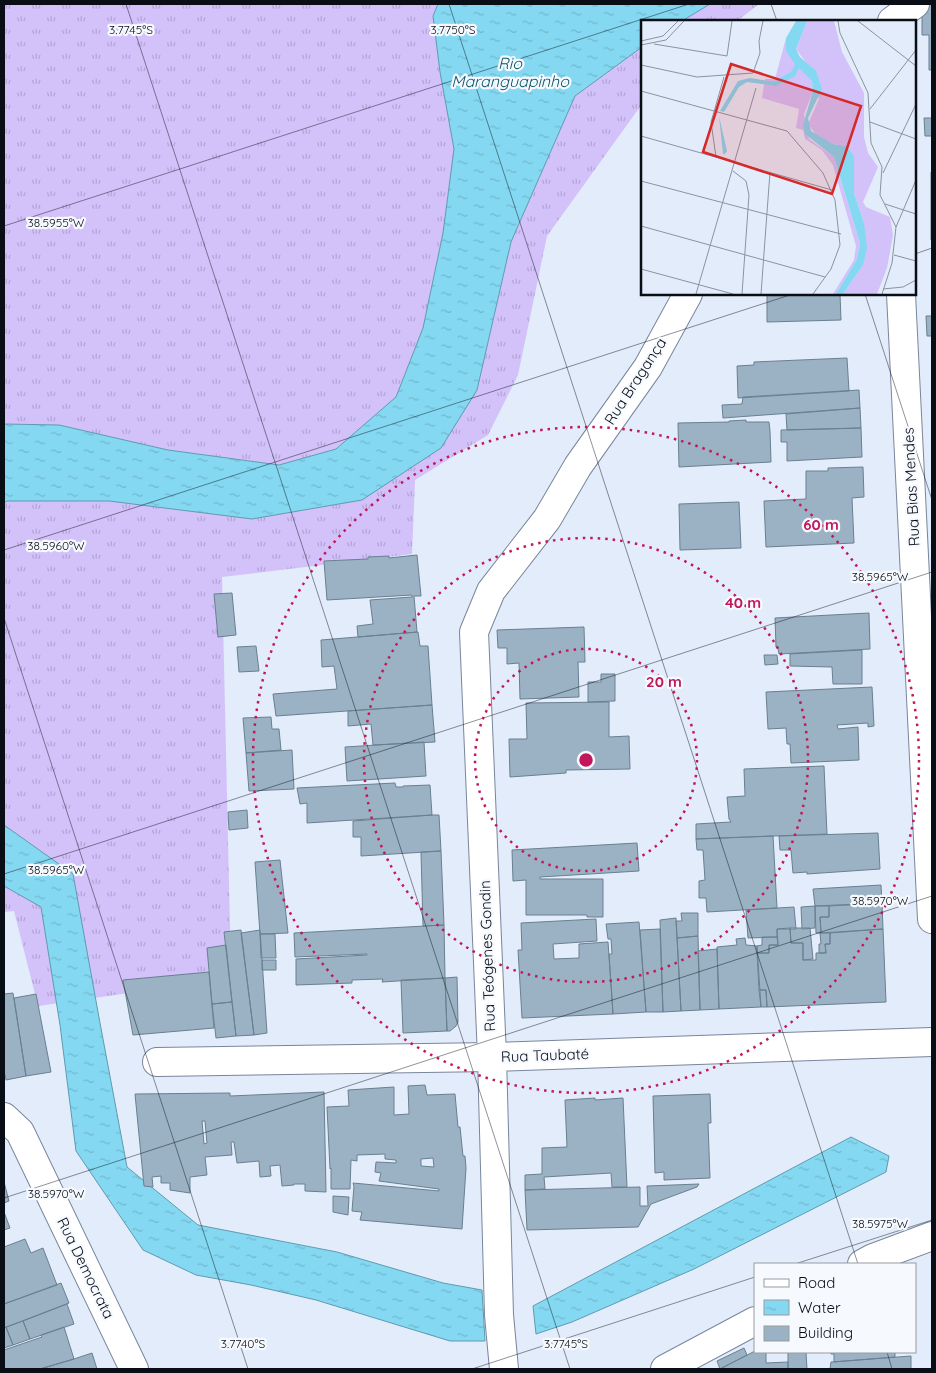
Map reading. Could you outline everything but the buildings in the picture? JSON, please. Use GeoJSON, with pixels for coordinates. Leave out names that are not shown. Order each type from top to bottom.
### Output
{"type":"FeatureCollection","features":[{"type":"Feature","properties":{"kind":"street","name":"Rua Bragança"},"geometry":{"type":"LineString","coordinates":[[474,632],[491,591],[547,519],[578,466],[648,367],[687,295]]}},
{"type":"Feature","properties":{"kind":"street","name":"Rua Bias Mendes"},"geometry":{"type":"LineString","coordinates":[[901,295],[926,662],[932,919]]}},
{"type":"Feature","properties":{"kind":"street","name":"Rua Teógenes Gondin"},"geometry":{"type":"LineString","coordinates":[[474,632],[492,1057],[499,1315],[504,1369]]}},
{"type":"Feature","properties":{"kind":"street","name":"Rua Taubaté"},"geometry":{"type":"LineString","coordinates":[[157,1062],[492,1057],[932,1042]]}},
{"type":"Feature","properties":{"kind":"street","name":"Rua Democrata"},"geometry":{"type":"LineString","coordinates":[[4,1117],[20,1132],[134,1369]]}},
{"type":"Feature","properties":{"kind":"street"},"geometry":{"type":"LineString","coordinates":[[864,1263],[932,1236]]}},
{"type":"Feature","properties":{"kind":"street"},"geometry":{"type":"LineString","coordinates":[[665,1369],[754,1322]]}},
{"type":"Feature","properties":{"kind":"green space"},"geometry":{"type":"Polygon","coordinates":[[[4,4],[438,4],[433,16],[440,72],[454,149],[443,233],[423,328],[396,397],[336,449],[279,465],[168,450],[59,425],[4,424],[4,4]]]}},
{"type":"Feature","properties":{"kind":"green space"},"geometry":{"type":"Polygon","coordinates":[[[710,4],[759,4],[738,20],[684,20],[710,4]]]}},
{"type":"Feature","properties":{"kind":"green space"},"geometry":{"type":"Polygon","coordinates":[[[641,48],[641,105],[547,236],[518,375],[488,435],[415,480],[412,554],[222,577],[231,971],[129,993],[38,1006],[14,911],[4,912],[4,503],[7,501],[109,501],[252,519],[362,500],[477,390],[511,242],[575,96],[641,48]]]}},
{"type":"Feature","properties":{"kind":"water","name":"Rio Maranguapinho"},"geometry":{"type":"Polygon","coordinates":[[[438,4],[710,4],[684,20],[641,20],[641,48],[575,96],[511,242],[477,390],[441,448],[362,500],[252,519],[109,501],[7,501],[4,503],[4,424],[59,425],[168,450],[279,465],[336,449],[396,397],[423,328],[443,233],[454,149],[440,72],[433,16],[438,4]]]}},
{"type":"Feature","properties":{"kind":"water"},"geometry":{"type":"Polygon","coordinates":[[[4,825],[73,874],[127,1167],[198,1225],[337,1252],[443,1283],[482,1290],[485,1341],[450,1341],[316,1300],[196,1275],[143,1250],[76,1151],[60,1025],[41,907],[4,886],[4,825]]]}},
{"type":"Feature","properties":{"kind":"water"},"geometry":{"type":"Polygon","coordinates":[[[851,1137],[889,1156],[886,1172],[694,1269],[572,1322],[536,1334],[533,1306],[851,1137]]]}}]}
